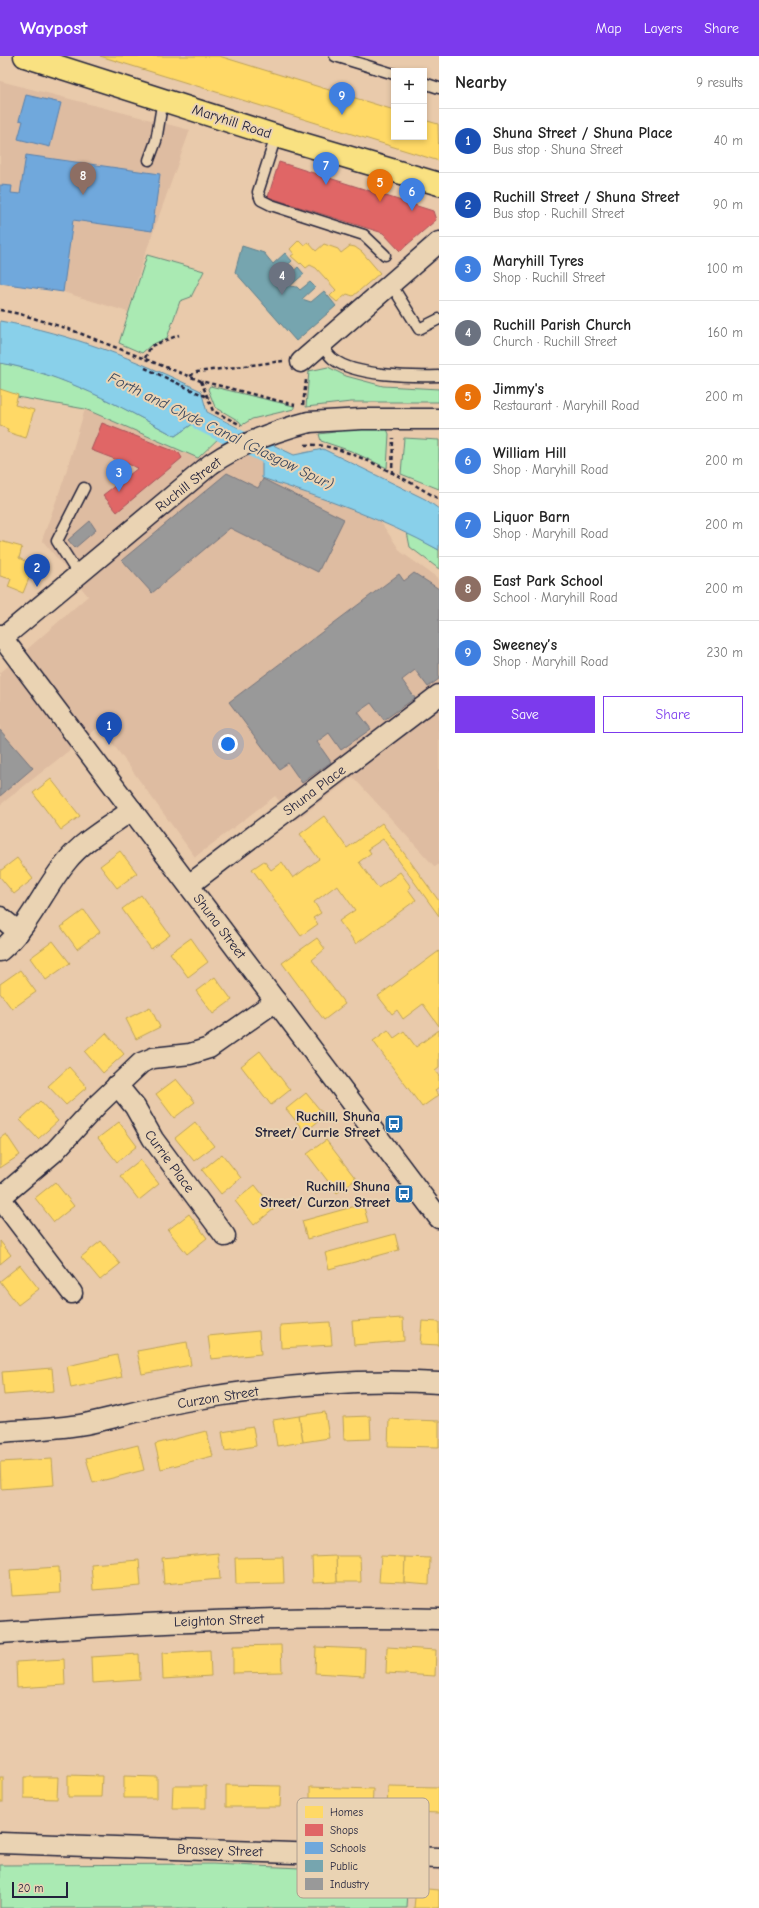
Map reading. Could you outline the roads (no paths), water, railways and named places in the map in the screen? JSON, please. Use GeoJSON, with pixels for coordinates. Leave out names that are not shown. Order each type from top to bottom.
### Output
{"type":"FeatureCollection","features":[{"type":"Feature","properties":{"kind":"main road","name":"Maryhill Road"},"geometry":{"type":"LineString","coordinates":[[25,56],[276,136],[439,184]]}},
{"type":"Feature","properties":{"kind":"street"},"geometry":{"type":"LineString","coordinates":[[301,362],[439,242]]}},
{"type":"Feature","properties":{"kind":"street","name":"Ruchill Street"},"geometry":{"type":"LineString","coordinates":[[1,638],[211,464],[256,439],[283,429],[309,422],[336,420],[439,419]]}},
{"type":"Feature","properties":{"kind":"street","name":"Shuna Street"},"geometry":{"type":"LineString","coordinates":[[1,638],[439,1218]]}},
{"type":"Feature","properties":{"kind":"street","name":"Shuna Place"},"geometry":{"type":"LineString","coordinates":[[189,885],[439,695]]}},
{"type":"Feature","properties":{"kind":"street"},"geometry":{"type":"LineString","coordinates":[[0,951],[19,932],[71,857],[82,846],[132,810]]}},
{"type":"Feature","properties":{"kind":"street"},"geometry":{"type":"LineString","coordinates":[[0,917],[19,932]]}},
{"type":"Feature","properties":{"kind":"street"},"geometry":{"type":"LineString","coordinates":[[72,1293],[0,1198],[53,1153],[133,1069],[146,1060],[190,1054],[209,1048],[276,1001]]}},
{"type":"Feature","properties":{"kind":"street","name":"Currie Place"},"geometry":{"type":"LineString","coordinates":[[117,1085],[137,1111],[153,1139],[225,1236]]}},
{"type":"Feature","properties":{"kind":"street","name":"Curzon Street"},"geometry":{"type":"LineString","coordinates":[[0,1432],[84,1424],[197,1399],[256,1391],[346,1383],[402,1381],[439,1383]]}},
{"type":"Feature","properties":{"kind":"street","name":"Leighton Street"},"geometry":{"type":"LineString","coordinates":[[0,1633],[225,1619],[346,1617],[439,1619]]}},
{"type":"Feature","properties":{"kind":"street","name":"Brassey Street"},"geometry":{"type":"LineString","coordinates":[[0,1843],[297,1853]]}},
{"type":"Feature","properties":{"kind":"street","name":"Brassey Street"},"geometry":{"type":"LineString","coordinates":[[429,1858],[439,1858]]}},
{"type":"Feature","properties":{"kind":"lane"},"geometry":{"type":"LineString","coordinates":[[335,56],[391,73]]}},
{"type":"Feature","properties":{"kind":"lane"},"geometry":{"type":"LineString","coordinates":[[427,84],[439,88]]}},
{"type":"Feature","properties":{"kind":"lane"},"geometry":{"type":"LineString","coordinates":[[149,160],[156,141],[163,99]]}},
{"type":"Feature","properties":{"kind":"lane"},"geometry":{"type":"LineString","coordinates":[[276,136],[258,192],[260,200],[271,206],[364,235],[385,255]]}},
{"type":"Feature","properties":{"kind":"lane"},"geometry":{"type":"LineString","coordinates":[[391,284],[419,329],[439,319]]}},
{"type":"Feature","properties":{"kind":"lane"},"geometry":{"type":"LineString","coordinates":[[321,344],[334,360],[361,370],[408,376],[439,376]]}},
{"type":"Feature","properties":{"kind":"lane"},"geometry":{"type":"LineString","coordinates":[[78,574],[57,541],[84,488]]}},
{"type":"Feature","properties":{"kind":"water"},"geometry":{"type":"Polygon","coordinates":[[[0,321],[26,326],[78,340],[128,358],[177,379],[201,391],[207,412],[238,428],[221,436],[194,423],[175,436],[90,392],[69,383],[24,368],[0,363],[0,321]]]}},
{"type":"Feature","properties":{"kind":"water"},"geometry":{"type":"Polygon","coordinates":[[[273,445],[294,455],[323,449],[425,499],[439,509],[439,550],[396,528],[352,510],[308,493],[262,478],[262,456],[273,445]]]}},
{"type":"Feature","properties":{"kind":"waterway","name":"Forth and Clyde Canal (Glasgow Spur)"},"geometry":{"type":"LineString","coordinates":[[201,421],[289,465]]}},
{"type":"Feature","properties":{"kind":"place","name":"Sweeney’s"},"geometry":{"type":"Point","coordinates":[342,115]}},
{"type":"Feature","properties":{"kind":"place","name":"Liquor Barn"},"geometry":{"type":"Point","coordinates":[326,185]}},
{"type":"Feature","properties":{"kind":"place","name":"East Park School"},"geometry":{"type":"Point","coordinates":[83,195]}},
{"type":"Feature","properties":{"kind":"place","name":"Jimmy's"},"geometry":{"type":"Point","coordinates":[380,202]}},
{"type":"Feature","properties":{"kind":"place","name":"William Hill"},"geometry":{"type":"Point","coordinates":[412,211]}},
{"type":"Feature","properties":{"kind":"place","name":"Ruchill Parish Church"},"geometry":{"type":"Point","coordinates":[282,295]}},
{"type":"Feature","properties":{"kind":"place","name":"Maryhill Tyres"},"geometry":{"type":"Point","coordinates":[119,492]}},
{"type":"Feature","properties":{"kind":"place","name":"Ruchill Street / Shuna Street"},"geometry":{"type":"Point","coordinates":[37,587]}},
{"type":"Feature","properties":{"kind":"place","name":"Shuna Street / Shuna Place"},"geometry":{"type":"Point","coordinates":[109,745]}},
{"type":"Feature","properties":{"kind":"place","name":"Ruchill, Shuna Street/ Currie Street"},"geometry":{"type":"Point","coordinates":[394,1124]}},
{"type":"Feature","properties":{"kind":"place","name":"Ruchill, Shuna Street/ Curzon Street"},"geometry":{"type":"Point","coordinates":[404,1194]}}]}
